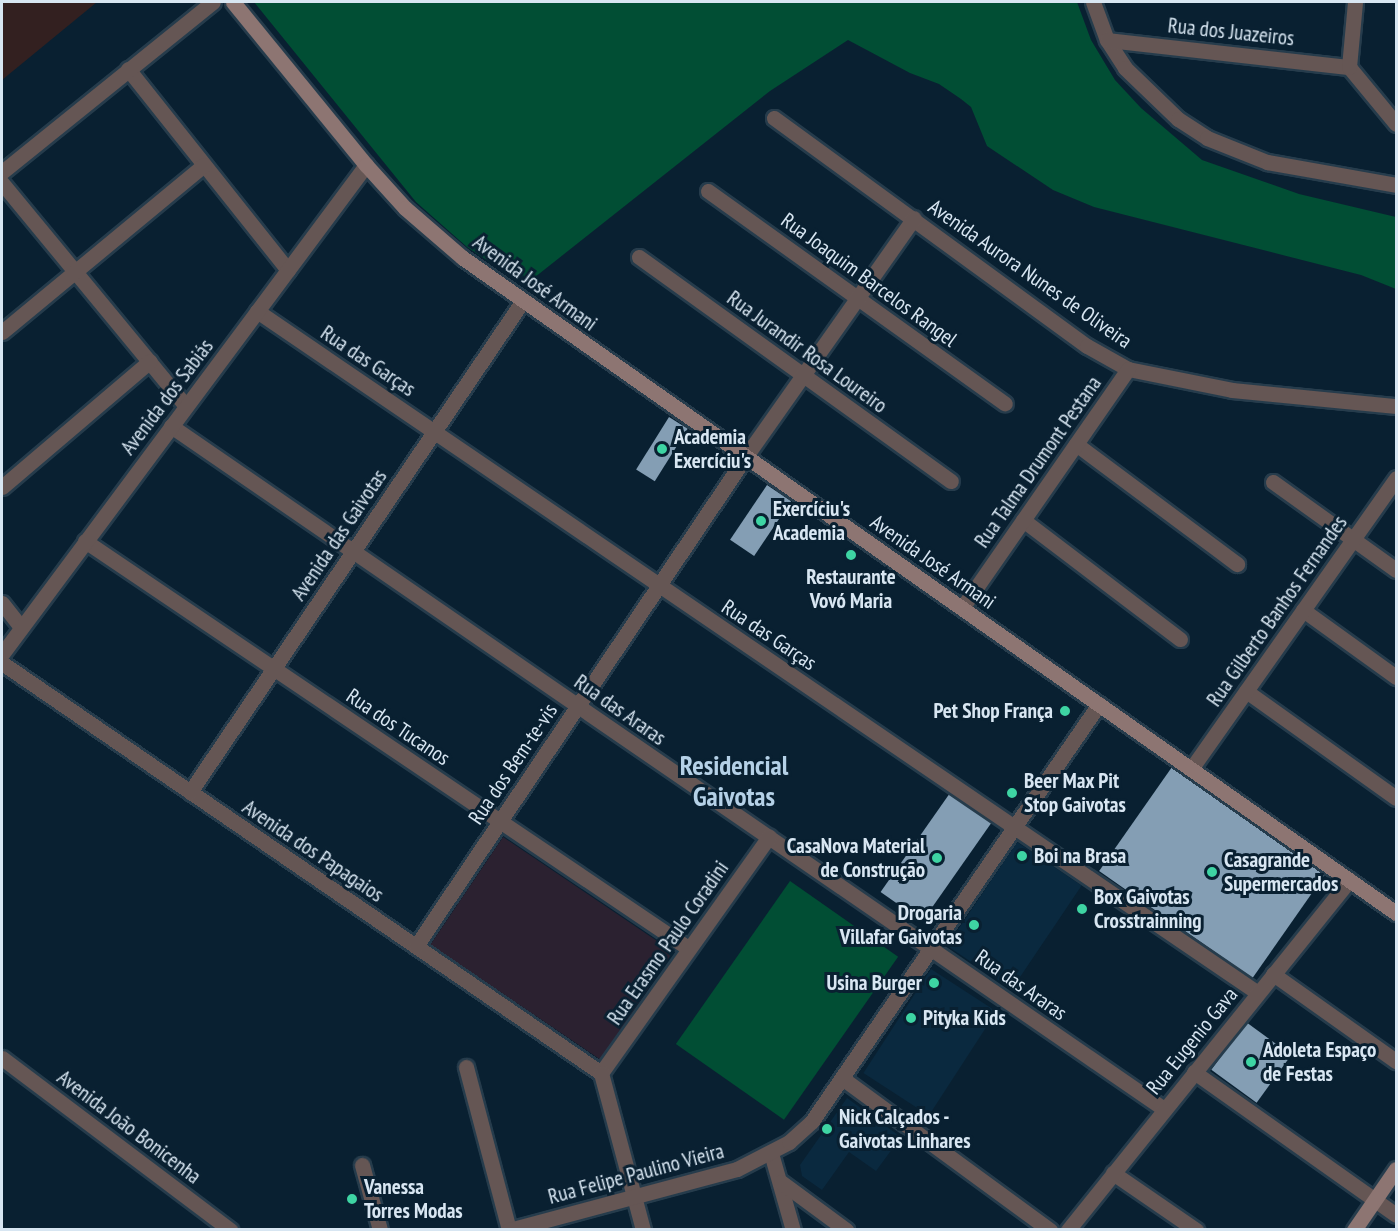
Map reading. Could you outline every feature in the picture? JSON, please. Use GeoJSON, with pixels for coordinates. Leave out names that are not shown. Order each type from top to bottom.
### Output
{"type":"FeatureCollection","features":[{"type":"Feature","properties":{"kind":"main road","name":"Avenida José Armani"},"geometry":{"type":"LineString","coordinates":[[233,2],[366,165],[436,237],[522,302],[746,456],[1396,913]]}},
{"type":"Feature","properties":{"kind":"main road"},"geometry":{"type":"LineString","coordinates":[[1354,1230],[1396,1169]]}},
{"type":"Feature","properties":{"kind":"street"},"geometry":{"type":"LineString","coordinates":[[2,172],[213,2]]}},
{"type":"Feature","properties":{"kind":"street"},"geometry":{"type":"LineString","coordinates":[[1093,2],[1107,40],[1125,68],[1146,92],[1207,138],[1267,162],[1396,185]]}},
{"type":"Feature","properties":{"kind":"street"},"geometry":{"type":"LineString","coordinates":[[1355,2],[1349,67],[1396,124]]}},
{"type":"Feature","properties":{"kind":"street","name":"Rua dos Juazeiros"},"geometry":{"type":"LineString","coordinates":[[1107,40],[1349,67]]}},
{"type":"Feature","properties":{"kind":"street"},"geometry":{"type":"LineString","coordinates":[[128,69],[288,270]]}},
{"type":"Feature","properties":{"kind":"street","name":"Avenida Aurora Nunes de Oliveira"},"geometry":{"type":"LineString","coordinates":[[774,118],[1088,346],[1128,369],[1232,390],[1396,406]]}},
{"type":"Feature","properties":{"kind":"street"},"geometry":{"type":"LineString","coordinates":[[2,332],[204,165]]}},
{"type":"Feature","properties":{"kind":"street","name":"Avenida dos Sabiás"},"geometry":{"type":"LineString","coordinates":[[2,654],[366,165]]}},
{"type":"Feature","properties":{"kind":"street"},"geometry":{"type":"LineString","coordinates":[[2,183],[186,406]]}},
{"type":"Feature","properties":{"kind":"street","name":"Rua Joaquim Barcelos Rangel"},"geometry":{"type":"LineString","coordinates":[[708,191],[1005,404]]}},
{"type":"Feature","properties":{"kind":"street","name":"Rua dos Bem-te-vis"},"geometry":{"type":"LineString","coordinates":[[416,946],[746,456],[914,218]]}},
{"type":"Feature","properties":{"kind":"street","name":"Rua Jurandir Rosa Loureiro"},"geometry":{"type":"LineString","coordinates":[[639,257],[951,481]]}},
{"type":"Feature","properties":{"kind":"street","name":"Avenida das Gaivotas"},"geometry":{"type":"LineString","coordinates":[[190,792],[522,302]]}},
{"type":"Feature","properties":{"kind":"street","name":"Rua das Garças"},"geometry":{"type":"LineString","coordinates":[[257,311],[1258,993]]}},
{"type":"Feature","properties":{"kind":"street"},"geometry":{"type":"LineString","coordinates":[[2,487],[150,361]]}},
{"type":"Feature","properties":{"kind":"street","name":"Rua Talma Drumont Pestana"},"geometry":{"type":"LineString","coordinates":[[962,608],[1128,369]]}},
{"type":"Feature","properties":{"kind":"street","name":"Rua das Araras"},"geometry":{"type":"LineString","coordinates":[[171,426],[1164,1109]]}},
{"type":"Feature","properties":{"kind":"street"},"geometry":{"type":"LineString","coordinates":[[1076,444],[1237,564]]}},
{"type":"Feature","properties":{"kind":"street","name":"Rua Gilberto Banhos Fernandes"},"geometry":{"type":"LineString","coordinates":[[1191,769],[1396,478]]}},
{"type":"Feature","properties":{"kind":"street"},"geometry":{"type":"LineString","coordinates":[[1273,482],[1396,570]]}},
{"type":"Feature","properties":{"kind":"street"},"geometry":{"type":"LineString","coordinates":[[1023,520],[1180,639]]}},
{"type":"Feature","properties":{"kind":"street","name":"Rua dos Tucanos"},"geometry":{"type":"LineString","coordinates":[[85,541],[688,948]]}},
{"type":"Feature","properties":{"kind":"street"},"geometry":{"type":"LineString","coordinates":[[2,603],[21,627]]}},
{"type":"Feature","properties":{"kind":"street"},"geometry":{"type":"LineString","coordinates":[[1303,610],[1396,677]]}},
{"type":"Feature","properties":{"kind":"street","name":"Avenida dos Papagaios"},"geometry":{"type":"LineString","coordinates":[[2,663],[601,1073]]}},
{"type":"Feature","properties":{"kind":"street"},"geometry":{"type":"LineString","coordinates":[[1246,691],[1396,798]]}},
{"type":"Feature","properties":{"kind":"street","name":"Rua Felipe Paulino Vieira"},"geometry":{"type":"LineString","coordinates":[[509,1230],[737,1169],[771,1153],[812,1121],[1099,704]]}},
{"type":"Feature","properties":{"kind":"street","name":"Rua Erasmo Paulo Coradini"},"geometry":{"type":"LineString","coordinates":[[601,1073],[769,837]]}},
{"type":"Feature","properties":{"kind":"street","name":"Rua Eugenio Gava"},"geometry":{"type":"LineString","coordinates":[[1068,1230],[1349,880]]}},
{"type":"Feature","properties":{"kind":"street"},"geometry":{"type":"LineString","coordinates":[[1273,974],[1396,1061]]}},
{"type":"Feature","properties":{"kind":"street","name":"Avenida João Bonicenha"},"geometry":{"type":"LineString","coordinates":[[2,1058],[231,1230]]}},
{"type":"Feature","properties":{"kind":"street"},"geometry":{"type":"LineString","coordinates":[[466,1067],[509,1230]]}},
{"type":"Feature","properties":{"kind":"street"},"geometry":{"type":"LineString","coordinates":[[1194,1072],[1396,1215]]}},
{"type":"Feature","properties":{"kind":"street"},"geometry":{"type":"LineString","coordinates":[[601,1073],[642,1230]]}},
{"type":"Feature","properties":{"kind":"street"},"geometry":{"type":"LineString","coordinates":[[842,1078],[1050,1230]]}},
{"type":"Feature","properties":{"kind":"street"},"geometry":{"type":"LineString","coordinates":[[771,1153],[793,1230]]}},
{"type":"Feature","properties":{"kind":"street"},"geometry":{"type":"LineString","coordinates":[[362,1165],[380,1230]]}},
{"type":"Feature","properties":{"kind":"street"},"geometry":{"type":"LineString","coordinates":[[1113,1173],[1196,1230]]}},
{"type":"Feature","properties":{"kind":"street"},"geometry":{"type":"LineString","coordinates":[[781,1182],[846,1230]]}},
{"type":"Feature","properties":{"kind":"shaded area"},"geometry":{"type":"Polygon","coordinates":[[[2,2],[97,2],[2,80],[2,2]]]}},
{"type":"Feature","properties":{"kind":"shaded area"},"geometry":{"type":"Polygon","coordinates":[[[503,837],[673,952],[600,1059],[430,945],[503,837]]]}},
{"type":"Feature","properties":{"kind":"shaded area"},"geometry":{"type":"Polygon","coordinates":[[[1017,842],[1082,886],[1012,989],[947,946],[1017,842]]]}},
{"type":"Feature","properties":{"kind":"shaded area"},"geometry":{"type":"Polygon","coordinates":[[[931,969],[996,1011],[929,1115],[863,1073],[931,969]]]}},
{"type":"Feature","properties":{"kind":"shaded area"},"geometry":{"type":"Polygon","coordinates":[[[847,1098],[901,1137],[876,1171],[849,1152],[822,1190],[802,1176],[800,1165],[847,1098]]]}},
{"type":"Feature","properties":{"kind":"green space"},"geometry":{"type":"Polygon","coordinates":[[[254,2],[1077,2],[1091,40],[1115,80],[1141,108],[1202,160],[1299,194],[1396,217],[1396,289],[1361,275],[1094,207],[1053,190],[987,146],[971,107],[961,99],[939,84],[910,73],[848,40],[770,91],[525,285],[467,247],[416,202],[254,2]]]}},
{"type":"Feature","properties":{"kind":"green space"},"geometry":{"type":"Polygon","coordinates":[[[790,881],[898,957],[784,1120],[676,1044],[790,881]]]}},
{"type":"Feature","properties":{"kind":"building","name":"Academia Exercíciu's"},"geometry":{"type":"Polygon","coordinates":[[[669,417],[688,429],[655,481],[636,470],[669,417]]]}},
{"type":"Feature","properties":{"kind":"building","name":"Exercíciu's Academia"},"geometry":{"type":"Polygon","coordinates":[[[767,485],[791,501],[754,556],[730,540],[767,485]]]}},
{"type":"Feature","properties":{"kind":"building","name":"Casagrande Supermercados"},"geometry":{"type":"Polygon","coordinates":[[[1172,767],[1325,874],[1252,978],[1099,871],[1172,767]]]}},
{"type":"Feature","properties":{"kind":"building","name":"CasaNova Material de Construção"},"geometry":{"type":"Polygon","coordinates":[[[950,793],[992,822],[922,921],[881,892],[950,793]]]}},
{"type":"Feature","properties":{"kind":"building","name":"Adoleta Espaço de Festas"},"geometry":{"type":"Polygon","coordinates":[[[1246,1022],[1291,1055],[1257,1103],[1211,1070],[1246,1022]]]}},
{"type":"Feature","properties":{"kind":"place","name":"Academia Exercíciu's"},"geometry":{"type":"Point","coordinates":[662,449]}},
{"type":"Feature","properties":{"kind":"place","name":"Exercíciu's Academia"},"geometry":{"type":"Point","coordinates":[761,521]}},
{"type":"Feature","properties":{"kind":"place","name":"Restaurante Vovó Maria"},"geometry":{"type":"Point","coordinates":[851,555]}},
{"type":"Feature","properties":{"kind":"place","name":"Pet Shop França"},"geometry":{"type":"Point","coordinates":[1065,711]}},
{"type":"Feature","properties":{"kind":"place","name":"Beer Max Pit Stop Gaivotas"},"geometry":{"type":"Point","coordinates":[1012,793]}},
{"type":"Feature","properties":{"kind":"place","name":"Boi na Brasa"},"geometry":{"type":"Point","coordinates":[1022,856]}},
{"type":"Feature","properties":{"kind":"place","name":"CasaNova Material de Construção"},"geometry":{"type":"Point","coordinates":[937,858]}},
{"type":"Feature","properties":{"kind":"place","name":"Casagrande Supermercados"},"geometry":{"type":"Point","coordinates":[1212,872]}},
{"type":"Feature","properties":{"kind":"place","name":"Box Gaivotas Crosstrainning"},"geometry":{"type":"Point","coordinates":[1082,909]}},
{"type":"Feature","properties":{"kind":"place","name":"Drogaria Villafar Gaivotas"},"geometry":{"type":"Point","coordinates":[974,925]}},
{"type":"Feature","properties":{"kind":"place","name":"Usina Burger"},"geometry":{"type":"Point","coordinates":[934,983]}},
{"type":"Feature","properties":{"kind":"place","name":"Pityka Kids"},"geometry":{"type":"Point","coordinates":[911,1018]}},
{"type":"Feature","properties":{"kind":"place","name":"Adoleta Espaço de Festas"},"geometry":{"type":"Point","coordinates":[1251,1062]}},
{"type":"Feature","properties":{"kind":"place","name":"Nick Calçados - Gaivotas Linhares"},"geometry":{"type":"Point","coordinates":[827,1129]}},
{"type":"Feature","properties":{"kind":"place","name":"Vanessa Torres Modas"},"geometry":{"type":"Point","coordinates":[352,1199]}},
{"type":"Feature","properties":{"kind":"district","name":"Residencial Gaivotas"},"geometry":{"type":"Point","coordinates":[734,780]}}]}
